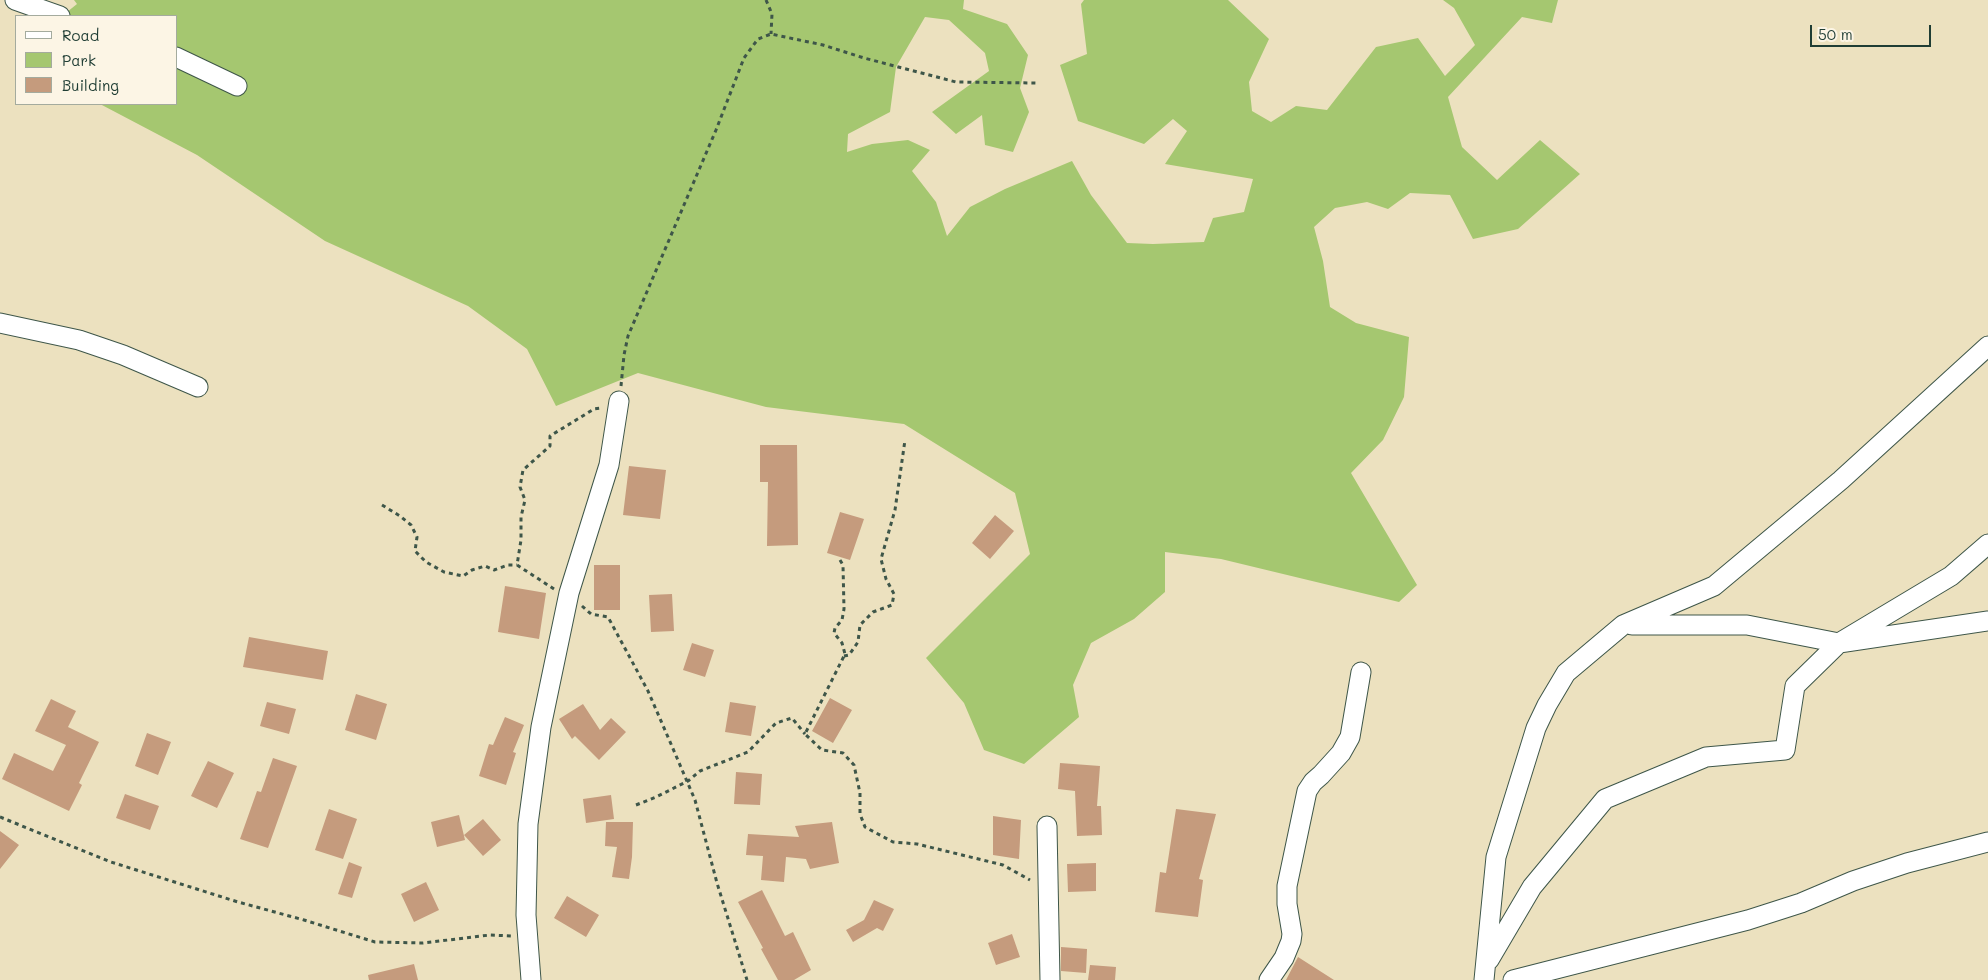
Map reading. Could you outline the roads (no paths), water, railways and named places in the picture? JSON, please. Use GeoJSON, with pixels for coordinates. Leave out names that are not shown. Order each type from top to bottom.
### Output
{"type":"FeatureCollection","features":[{"type":"Feature","properties":{"kind":"street"},"geometry":{"type":"LineString","coordinates":[[15,0],[57,15]]}},
{"type":"Feature","properties":{"kind":"street"},"geometry":{"type":"LineString","coordinates":[[178,59],[237,86]]}},
{"type":"Feature","properties":{"kind":"street"},"geometry":{"type":"LineString","coordinates":[[0,323],[79,340],[122,355],[198,387]]}},
{"type":"Feature","properties":{"kind":"street"},"geometry":{"type":"LineString","coordinates":[[1485,973],[1496,857],[1536,728],[1566,673],[1623,625],[1714,586],[1840,480],[1988,346]]}},
{"type":"Feature","properties":{"kind":"street"},"geometry":{"type":"LineString","coordinates":[[531,980],[527,937],[528,824],[541,727],[569,593],[609,465],[619,401]]}},
{"type":"Feature","properties":{"kind":"street"},"geometry":{"type":"LineString","coordinates":[[1485,973],[1532,887],[1605,799],[1706,757],[1785,750],[1795,686],[1839,643],[1951,576],[1988,544]]}},
{"type":"Feature","properties":{"kind":"street"},"geometry":{"type":"LineString","coordinates":[[1623,625],[1747,625],[1839,643],[1988,621]]}},
{"type":"Feature","properties":{"kind":"street"},"geometry":{"type":"LineString","coordinates":[[1269,980],[1284,958],[1291,941],[1292,934],[1287,904],[1288,886],[1307,792],[1313,782],[1341,753],[1350,737],[1361,672]]}},
{"type":"Feature","properties":{"kind":"street"},"geometry":{"type":"LineString","coordinates":[[1047,826],[1050,980]]}},
{"type":"Feature","properties":{"kind":"street"},"geometry":{"type":"LineString","coordinates":[[1513,980],[1748,920],[1801,903],[1853,881],[1907,863],[1988,842]]}}]}
